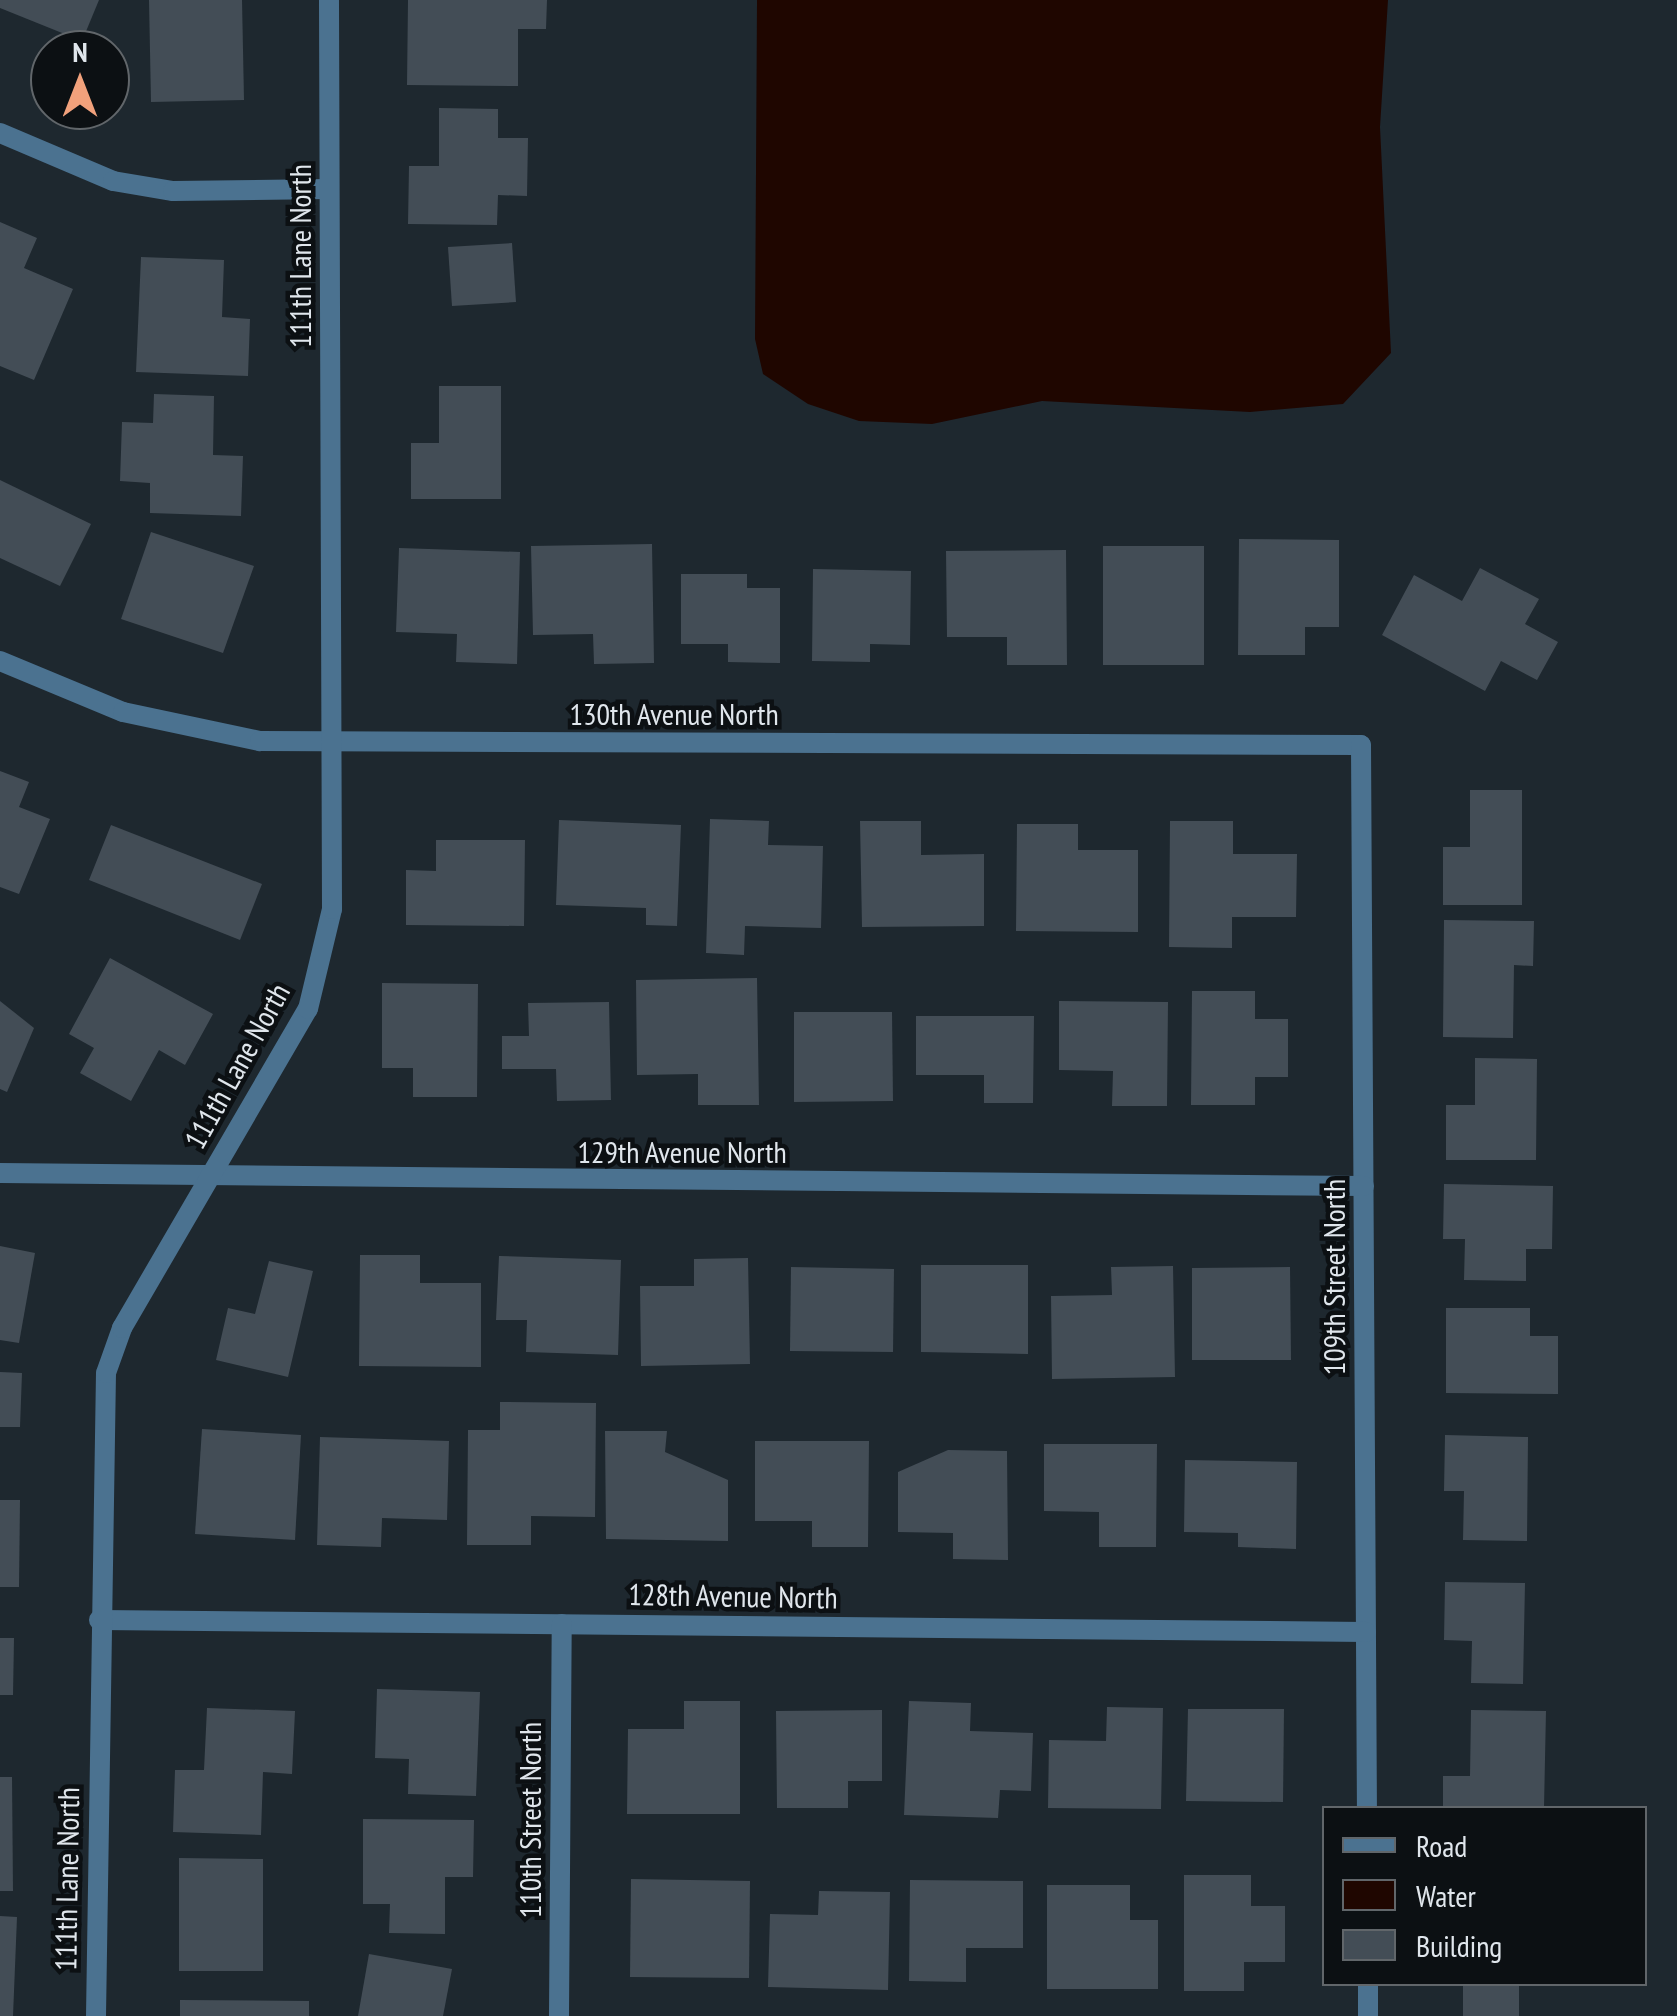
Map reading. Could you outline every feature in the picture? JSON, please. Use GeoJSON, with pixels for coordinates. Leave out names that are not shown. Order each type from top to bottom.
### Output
{"type":"FeatureCollection","features":[{"type":"Feature","properties":{"kind":"street","name":"111th Lane North"},"geometry":{"type":"LineString","coordinates":[[96,2016],[99,1620],[106,1373],[208,1178],[308,1009],[326,954],[332,743],[329,0]]}},
{"type":"Feature","properties":{"kind":"street"},"geometry":{"type":"LineString","coordinates":[[0,133],[113,182],[173,191],[329,190]]}},
{"type":"Feature","properties":{"kind":"street","name":"130th Avenue North"},"geometry":{"type":"LineString","coordinates":[[0,661],[201,735],[332,743],[1361,745]]}},
{"type":"Feature","properties":{"kind":"street","name":"109th Street North"},"geometry":{"type":"LineString","coordinates":[[1361,745],[1367,1806]]}},
{"type":"Feature","properties":{"kind":"street","name":"129th Avenue North"},"geometry":{"type":"LineString","coordinates":[[0,1173],[208,1178],[1364,1186]]}},
{"type":"Feature","properties":{"kind":"street","name":"128th Avenue North"},"geometry":{"type":"LineString","coordinates":[[99,1620],[1366,1632]]}},
{"type":"Feature","properties":{"kind":"street","name":"110th Street North"},"geometry":{"type":"LineString","coordinates":[[558,2016],[562,1624]]}},
{"type":"Feature","properties":{"kind":"street"},"geometry":{"type":"LineString","coordinates":[[1368,1986],[1368,2016]]}},
{"type":"Feature","properties":{"kind":"water"},"geometry":{"type":"Polygon","coordinates":[[[757,0],[1388,0],[1380,127],[1391,353],[1343,404],[1250,412],[1042,401],[932,424],[859,421],[808,404],[763,374],[755,339],[757,0]]]}},
{"type":"Feature","properties":{"kind":"building"},"geometry":{"type":"Polygon","coordinates":[[[0,0],[99,0],[87,30],[55,30],[0,8],[0,0]]]}},
{"type":"Feature","properties":{"kind":"building"},"geometry":{"type":"Polygon","coordinates":[[[149,0],[242,0],[244,100],[151,102],[149,0]]]}},
{"type":"Feature","properties":{"kind":"building"},"geometry":{"type":"Polygon","coordinates":[[[408,0],[547,0],[546,29],[518,29],[518,86],[407,85],[408,0]]]}},
{"type":"Feature","properties":{"kind":"building"},"geometry":{"type":"Polygon","coordinates":[[[439,108],[498,109],[498,138],[528,138],[527,196],[498,195],[497,225],[408,224],[409,166],[439,166],[439,108]]]}},
{"type":"Feature","properties":{"kind":"building"},"geometry":{"type":"Polygon","coordinates":[[[0,222],[37,238],[24,268],[73,289],[34,380],[0,366],[0,222]]]}},
{"type":"Feature","properties":{"kind":"building"},"geometry":{"type":"Polygon","coordinates":[[[512,243],[516,302],[452,306],[448,247],[512,243]]]}},
{"type":"Feature","properties":{"kind":"building"},"geometry":{"type":"Polygon","coordinates":[[[141,257],[224,260],[222,317],[250,319],[248,376],[136,372],[141,257]]]}},
{"type":"Feature","properties":{"kind":"building"},"geometry":{"type":"Polygon","coordinates":[[[439,386],[501,386],[501,499],[411,499],[411,443],[439,443],[439,386]]]}},
{"type":"Feature","properties":{"kind":"building"},"geometry":{"type":"Polygon","coordinates":[[[154,394],[214,396],[213,455],[243,456],[241,516],[150,513],[150,483],[120,481],[122,422],[153,423],[154,394]]]}},
{"type":"Feature","properties":{"kind":"building"},"geometry":{"type":"Polygon","coordinates":[[[0,480],[91,524],[60,586],[0,558],[0,480]]]}},
{"type":"Feature","properties":{"kind":"building"},"geometry":{"type":"Polygon","coordinates":[[[151,532],[254,566],[223,653],[121,619],[151,532]]]}},
{"type":"Feature","properties":{"kind":"building"},"geometry":{"type":"Polygon","coordinates":[[[1239,539],[1339,540],[1339,627],[1305,627],[1305,655],[1238,655],[1239,539]]]}},
{"type":"Feature","properties":{"kind":"building"},"geometry":{"type":"Polygon","coordinates":[[[652,544],[654,663],[594,664],[593,634],[533,635],[531,546],[652,544]]]}},
{"type":"Feature","properties":{"kind":"building"},"geometry":{"type":"Polygon","coordinates":[[[1103,546],[1204,546],[1204,665],[1103,665],[1103,546]]]}},
{"type":"Feature","properties":{"kind":"building"},"geometry":{"type":"Polygon","coordinates":[[[399,548],[520,552],[517,664],[456,662],[457,634],[396,632],[399,548]]]}},
{"type":"Feature","properties":{"kind":"building"},"geometry":{"type":"Polygon","coordinates":[[[1066,550],[1067,665],[1007,665],[1007,637],[947,637],[946,551],[1066,550]]]}},
{"type":"Feature","properties":{"kind":"building"},"geometry":{"type":"Polygon","coordinates":[[[1480,568],[1539,599],[1525,624],[1558,642],[1537,680],[1501,661],[1485,691],[1382,635],[1414,575],[1462,601],[1480,568]]]}},
{"type":"Feature","properties":{"kind":"building"},"geometry":{"type":"Polygon","coordinates":[[[813,569],[911,571],[910,645],[870,644],[870,662],[812,661],[813,569]]]}},
{"type":"Feature","properties":{"kind":"building"},"geometry":{"type":"Polygon","coordinates":[[[681,574],[747,574],[747,588],[780,588],[780,663],[728,662],[728,644],[681,644],[681,574]]]}},
{"type":"Feature","properties":{"kind":"building"},"geometry":{"type":"Polygon","coordinates":[[[0,771],[29,782],[19,807],[50,819],[19,894],[0,887],[0,771]]]}},
{"type":"Feature","properties":{"kind":"building"},"geometry":{"type":"Polygon","coordinates":[[[1470,790],[1522,790],[1522,905],[1443,905],[1443,847],[1470,847],[1470,790]]]}},
{"type":"Feature","properties":{"kind":"building"},"geometry":{"type":"Polygon","coordinates":[[[710,819],[769,821],[768,845],[823,846],[821,928],[745,926],[744,955],[706,953],[710,819]]]}},
{"type":"Feature","properties":{"kind":"building"},"geometry":{"type":"Polygon","coordinates":[[[559,820],[681,825],[677,926],[646,925],[646,908],[556,905],[559,820]]]}},
{"type":"Feature","properties":{"kind":"building"},"geometry":{"type":"Polygon","coordinates":[[[860,821],[921,821],[921,855],[984,854],[984,926],[862,927],[860,821]]]}},
{"type":"Feature","properties":{"kind":"building"},"geometry":{"type":"Polygon","coordinates":[[[1170,821],[1233,821],[1233,854],[1297,854],[1296,917],[1232,917],[1232,948],[1169,947],[1170,821]]]}},
{"type":"Feature","properties":{"kind":"building"},"geometry":{"type":"Polygon","coordinates":[[[1017,824],[1078,824],[1078,850],[1138,850],[1138,932],[1016,931],[1017,824]]]}},
{"type":"Feature","properties":{"kind":"building"},"geometry":{"type":"Polygon","coordinates":[[[111,825],[262,884],[240,940],[89,880],[111,825]]]}},
{"type":"Feature","properties":{"kind":"building"},"geometry":{"type":"Polygon","coordinates":[[[436,840],[525,840],[524,926],[406,925],[406,870],[436,871],[436,840]]]}},
{"type":"Feature","properties":{"kind":"building"},"geometry":{"type":"Polygon","coordinates":[[[1444,920],[1534,921],[1533,966],[1514,965],[1513,1038],[1443,1037],[1444,920]]]}},
{"type":"Feature","properties":{"kind":"building"},"geometry":{"type":"Polygon","coordinates":[[[110,958],[213,1014],[185,1065],[159,1050],[131,1101],[80,1073],[94,1048],[69,1034],[110,958]]]}},
{"type":"Feature","properties":{"kind":"building"},"geometry":{"type":"Polygon","coordinates":[[[757,978],[759,1105],[698,1105],[698,1074],[637,1075],[636,980],[757,978]]]}},
{"type":"Feature","properties":{"kind":"building"},"geometry":{"type":"Polygon","coordinates":[[[382,983],[478,984],[477,1097],[413,1097],[413,1068],[382,1068],[382,983]]]}},
{"type":"Feature","properties":{"kind":"building"},"geometry":{"type":"Polygon","coordinates":[[[1192,991],[1255,991],[1255,1019],[1288,1019],[1288,1077],[1255,1077],[1255,1105],[1191,1105],[1192,991]]]}},
{"type":"Feature","properties":{"kind":"building"},"geometry":{"type":"Polygon","coordinates":[[[0,1001],[34,1028],[7,1092],[0,1089],[0,1001]]]}},
{"type":"Feature","properties":{"kind":"building"},"geometry":{"type":"Polygon","coordinates":[[[1059,1001],[1168,1002],[1167,1106],[1112,1106],[1113,1071],[1059,1070],[1059,1001]]]}},
{"type":"Feature","properties":{"kind":"building"},"geometry":{"type":"Polygon","coordinates":[[[609,1002],[611,1100],[557,1101],[556,1069],[502,1069],[502,1036],[529,1036],[528,1003],[609,1002]]]}},
{"type":"Feature","properties":{"kind":"building"},"geometry":{"type":"Polygon","coordinates":[[[794,1012],[892,1012],[893,1101],[794,1102],[794,1012]]]}},
{"type":"Feature","properties":{"kind":"building"},"geometry":{"type":"Polygon","coordinates":[[[916,1016],[1034,1016],[1033,1103],[984,1103],[984,1075],[916,1075],[916,1016]]]}},
{"type":"Feature","properties":{"kind":"building"},"geometry":{"type":"Polygon","coordinates":[[[1475,1058],[1537,1059],[1536,1160],[1446,1160],[1446,1105],[1475,1105],[1475,1058]]]}},
{"type":"Feature","properties":{"kind":"building"},"geometry":{"type":"Polygon","coordinates":[[[1444,1184],[1553,1186],[1552,1249],[1526,1249],[1526,1281],[1464,1280],[1465,1239],[1443,1239],[1444,1184]]]}},
{"type":"Feature","properties":{"kind":"building"},"geometry":{"type":"Polygon","coordinates":[[[0,1246],[35,1253],[19,1343],[0,1340],[0,1246]]]}},
{"type":"Feature","properties":{"kind":"building"},"geometry":{"type":"Polygon","coordinates":[[[360,1255],[420,1255],[420,1283],[481,1283],[481,1367],[359,1366],[360,1255]]]}},
{"type":"Feature","properties":{"kind":"building"},"geometry":{"type":"Polygon","coordinates":[[[499,1256],[621,1260],[618,1355],[526,1352],[527,1320],[496,1320],[499,1256]]]}},
{"type":"Feature","properties":{"kind":"building"},"geometry":{"type":"Polygon","coordinates":[[[748,1258],[750,1364],[641,1366],[640,1286],[694,1286],[694,1259],[748,1258]]]}},
{"type":"Feature","properties":{"kind":"building"},"geometry":{"type":"Polygon","coordinates":[[[269,1261],[313,1271],[288,1377],[216,1360],[228,1308],[255,1314],[269,1261]]]}},
{"type":"Feature","properties":{"kind":"building"},"geometry":{"type":"Polygon","coordinates":[[[921,1265],[1028,1265],[1028,1354],[921,1352],[921,1265]]]}},
{"type":"Feature","properties":{"kind":"building"},"geometry":{"type":"Polygon","coordinates":[[[1173,1266],[1175,1377],[1052,1379],[1051,1296],[1112,1295],[1111,1267],[1173,1266]]]}},
{"type":"Feature","properties":{"kind":"building"},"geometry":{"type":"Polygon","coordinates":[[[791,1267],[894,1269],[893,1352],[790,1351],[791,1267]]]}},
{"type":"Feature","properties":{"kind":"building"},"geometry":{"type":"Polygon","coordinates":[[[1290,1267],[1291,1360],[1192,1360],[1192,1268],[1290,1267]]]}},
{"type":"Feature","properties":{"kind":"building"},"geometry":{"type":"Polygon","coordinates":[[[1446,1308],[1530,1308],[1530,1336],[1558,1336],[1558,1394],[1446,1393],[1446,1308]]]}},
{"type":"Feature","properties":{"kind":"building"},"geometry":{"type":"Polygon","coordinates":[[[0,1372],[22,1373],[20,1427],[0,1427],[0,1372]]]}},
{"type":"Feature","properties":{"kind":"building"},"geometry":{"type":"Polygon","coordinates":[[[500,1402],[596,1403],[595,1517],[531,1516],[531,1545],[467,1545],[468,1430],[500,1430],[500,1402]]]}},
{"type":"Feature","properties":{"kind":"building"},"geometry":{"type":"Polygon","coordinates":[[[202,1429],[301,1435],[295,1540],[195,1534],[202,1429]]]}},
{"type":"Feature","properties":{"kind":"building"},"geometry":{"type":"Polygon","coordinates":[[[605,1431],[667,1431],[665,1452],[728,1480],[728,1541],[606,1539],[605,1431]]]}},
{"type":"Feature","properties":{"kind":"building"},"geometry":{"type":"Polygon","coordinates":[[[1445,1435],[1528,1437],[1527,1541],[1463,1540],[1464,1491],[1444,1491],[1445,1435]]]}},
{"type":"Feature","properties":{"kind":"building"},"geometry":{"type":"Polygon","coordinates":[[[320,1437],[449,1441],[447,1520],[382,1518],[381,1547],[317,1545],[320,1437]]]}},
{"type":"Feature","properties":{"kind":"building"},"geometry":{"type":"Polygon","coordinates":[[[755,1441],[869,1441],[868,1547],[812,1547],[812,1521],[755,1521],[755,1441]]]}},
{"type":"Feature","properties":{"kind":"building"},"geometry":{"type":"Polygon","coordinates":[[[1044,1444],[1157,1444],[1156,1547],[1099,1547],[1099,1512],[1044,1511],[1044,1444]]]}},
{"type":"Feature","properties":{"kind":"building"},"geometry":{"type":"Polygon","coordinates":[[[948,1450],[1007,1451],[1008,1560],[953,1559],[953,1533],[898,1532],[898,1472],[948,1450]]]}},
{"type":"Feature","properties":{"kind":"building"},"geometry":{"type":"Polygon","coordinates":[[[1185,1460],[1297,1462],[1296,1549],[1238,1547],[1238,1533],[1184,1532],[1185,1460]]]}},
{"type":"Feature","properties":{"kind":"building"},"geometry":{"type":"Polygon","coordinates":[[[0,1500],[20,1500],[19,1587],[0,1587],[0,1500]]]}},
{"type":"Feature","properties":{"kind":"building"},"geometry":{"type":"Polygon","coordinates":[[[1445,1582],[1525,1583],[1523,1684],[1471,1683],[1472,1641],[1444,1640],[1445,1582]]]}},
{"type":"Feature","properties":{"kind":"building"},"geometry":{"type":"Polygon","coordinates":[[[0,1638],[14,1638],[13,1695],[0,1695],[0,1638]]]}},
{"type":"Feature","properties":{"kind":"building"},"geometry":{"type":"Polygon","coordinates":[[[377,1689],[480,1692],[476,1796],[408,1794],[409,1759],[375,1758],[377,1689]]]}},
{"type":"Feature","properties":{"kind":"building"},"geometry":{"type":"Polygon","coordinates":[[[684,1701],[740,1701],[740,1814],[627,1814],[628,1729],[684,1729],[684,1701]]]}},
{"type":"Feature","properties":{"kind":"building"},"geometry":{"type":"Polygon","coordinates":[[[909,1701],[971,1703],[970,1731],[1033,1733],[1031,1791],[1000,1790],[998,1818],[904,1815],[909,1701]]]}},
{"type":"Feature","properties":{"kind":"building"},"geometry":{"type":"Polygon","coordinates":[[[1107,1707],[1163,1708],[1161,1809],[1048,1808],[1049,1740],[1106,1741],[1107,1707]]]}},
{"type":"Feature","properties":{"kind":"building"},"geometry":{"type":"Polygon","coordinates":[[[207,1708],[295,1711],[292,1774],[263,1772],[261,1835],[173,1832],[175,1770],[204,1770],[207,1708]]]}},
{"type":"Feature","properties":{"kind":"building"},"geometry":{"type":"Polygon","coordinates":[[[1188,1709],[1284,1709],[1283,1802],[1186,1801],[1188,1709]]]}},
{"type":"Feature","properties":{"kind":"building"},"geometry":{"type":"Polygon","coordinates":[[[882,1710],[882,1781],[848,1781],[848,1808],[777,1808],[776,1711],[882,1710]]]}},
{"type":"Feature","properties":{"kind":"building"},"geometry":{"type":"Polygon","coordinates":[[[1471,1710],[1546,1711],[1544,1806],[1443,1806],[1443,1776],[1470,1776],[1471,1710]]]}},
{"type":"Feature","properties":{"kind":"building"},"geometry":{"type":"Polygon","coordinates":[[[0,1777],[12,1777],[13,1891],[0,1891],[0,1777]]]}},
{"type":"Feature","properties":{"kind":"building"},"geometry":{"type":"Polygon","coordinates":[[[363,1819],[474,1820],[473,1877],[445,1877],[445,1934],[389,1933],[390,1904],[363,1904],[363,1819]]]}},
{"type":"Feature","properties":{"kind":"building"},"geometry":{"type":"Polygon","coordinates":[[[179,1858],[263,1859],[263,1971],[179,1971],[179,1858]]]}},
{"type":"Feature","properties":{"kind":"building"},"geometry":{"type":"Polygon","coordinates":[[[1184,1875],[1251,1875],[1251,1906],[1285,1906],[1285,1962],[1244,1962],[1244,1991],[1184,1991],[1184,1875]]]}},
{"type":"Feature","properties":{"kind":"building"},"geometry":{"type":"Polygon","coordinates":[[[631,1879],[750,1881],[749,1978],[630,1977],[631,1879]]]}},
{"type":"Feature","properties":{"kind":"building"},"geometry":{"type":"Polygon","coordinates":[[[910,1880],[1023,1881],[1023,1948],[966,1948],[966,1982],[909,1981],[910,1880]]]}},
{"type":"Feature","properties":{"kind":"building"},"geometry":{"type":"Polygon","coordinates":[[[1047,1885],[1130,1885],[1130,1920],[1158,1920],[1158,1989],[1047,1989],[1047,1885]]]}},
{"type":"Feature","properties":{"kind":"building"},"geometry":{"type":"Polygon","coordinates":[[[819,1891],[890,1892],[888,1990],[768,1987],[770,1914],[818,1915],[819,1891]]]}},
{"type":"Feature","properties":{"kind":"building"},"geometry":{"type":"Polygon","coordinates":[[[0,1916],[17,1917],[13,2016],[0,2016],[0,1916]]]}},
{"type":"Feature","properties":{"kind":"building"},"geometry":{"type":"Polygon","coordinates":[[[369,1954],[452,1969],[443,2016],[358,2016],[369,1954]]]}},
{"type":"Feature","properties":{"kind":"building"},"geometry":{"type":"Polygon","coordinates":[[[1463,1986],[1519,1986],[1519,2016],[1463,2016],[1463,1986]]]}},
{"type":"Feature","properties":{"kind":"building"},"geometry":{"type":"Polygon","coordinates":[[[180,2000],[309,2001],[309,2016],[180,2016],[180,2000]]]}}]}
